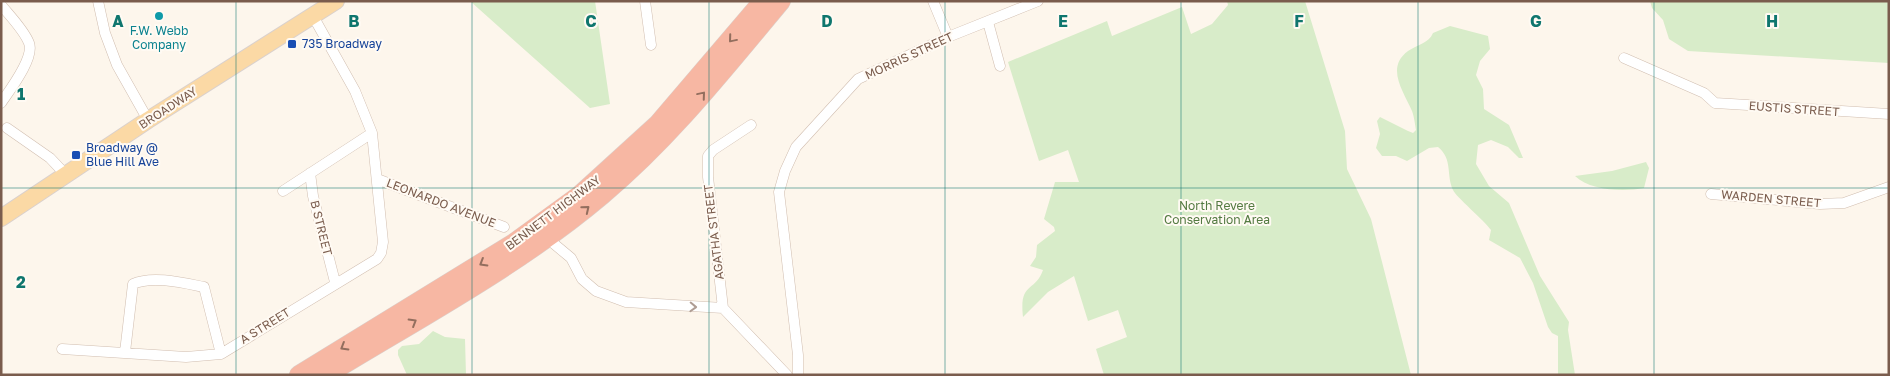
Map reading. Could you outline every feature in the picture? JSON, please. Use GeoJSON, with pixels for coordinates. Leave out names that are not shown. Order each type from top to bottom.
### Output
{"type":"FeatureCollection","features":[{"type":"Feature","properties":{"kind":"highway","name":"BENNETT HIGHWAY"},"geometry":{"type":"LineString","coordinates":[[300,375],[521,239],[567,206],[618,163],[676,105],[763,1]]}},
{"type":"Feature","properties":{"kind":"highway","name":"BENNETT HIGHWAY"},"geometry":{"type":"LineString","coordinates":[[326,375],[547,238],[601,196],[650,152],[695,104],[781,1]]}},
{"type":"Feature","properties":{"kind":"main road","name":"BROADWAY"},"geometry":{"type":"LineString","coordinates":[[1,218],[148,120],[336,1]]}},
{"type":"Feature","properties":{"kind":"street"},"geometry":{"type":"LineString","coordinates":[[98,1],[105,33],[117,65],[148,120]]}},
{"type":"Feature","properties":{"kind":"street"},"geometry":{"type":"LineString","coordinates":[[645,1],[651,46]]}},
{"type":"Feature","properties":{"kind":"street"},"geometry":{"type":"LineString","coordinates":[[933,1],[948,37]]}},
{"type":"Feature","properties":{"kind":"street","name":"MORRIS STREET"},"geometry":{"type":"LineString","coordinates":[[798,375],[798,355],[779,192],[784,171],[802,138],[856,81],[948,37],[1038,1]]}},
{"type":"Feature","properties":{"kind":"street"},"geometry":{"type":"LineString","coordinates":[[1,5],[29,43],[30,52],[26,63],[1,103]]}},
{"type":"Feature","properties":{"kind":"street","name":"LEONARDO AVENUE"},"geometry":{"type":"LineString","coordinates":[[312,16],[355,91],[372,133],[377,179],[504,227]]}},
{"type":"Feature","properties":{"kind":"street"},"geometry":{"type":"LineString","coordinates":[[988,22],[1000,66]]}},
{"type":"Feature","properties":{"kind":"street","name":"EUSTIS STREET"},"geometry":{"type":"LineString","coordinates":[[1624,58],[1704,93],[1714,103],[1889,114]]}},
{"type":"Feature","properties":{"kind":"street","name":"AGATHA STREET"},"geometry":{"type":"LineString","coordinates":[[723,308],[708,177],[708,156],[713,150],[751,125]]}},
{"type":"Feature","properties":{"kind":"street"},"geometry":{"type":"LineString","coordinates":[[6,128],[50,158],[66,175]]}},
{"type":"Feature","properties":{"kind":"street"},"geometry":{"type":"LineString","coordinates":[[282,191],[372,133]]}},
{"type":"Feature","properties":{"kind":"street","name":"B STREET"},"geometry":{"type":"LineString","coordinates":[[310,173],[313,196],[335,282]]}},
{"type":"Feature","properties":{"kind":"street","name":"A STREET"},"geometry":{"type":"LineString","coordinates":[[62,349],[186,357],[221,354],[335,282],[377,259],[381,253],[383,242],[377,179]]}},
{"type":"Feature","properties":{"kind":"street","name":"WARDEN STREET"},"geometry":{"type":"LineString","coordinates":[[1711,194],[1820,204],[1844,203],[1889,188]]}},
{"type":"Feature","properties":{"kind":"street"},"geometry":{"type":"LineString","coordinates":[[547,238],[571,258],[582,279],[596,291],[626,302],[723,308],[787,375]]}},
{"type":"Feature","properties":{"kind":"street"},"geometry":{"type":"LineString","coordinates":[[125,352],[133,284],[141,280],[181,282],[204,287],[221,354]]}},
{"type":"Feature","properties":{"kind":"green space"},"geometry":{"type":"Polygon","coordinates":[[[470,1],[595,1],[610,104],[590,108],[470,1]]]}},
{"type":"Feature","properties":{"kind":"green space","name":"North Revere Conservation Area"},"geometry":{"type":"Polygon","coordinates":[[[1227,1],[1305,1],[1345,131],[1347,169],[1371,219],[1411,375],[1104,375],[1096,349],[1127,337],[1118,310],[1088,321],[1074,276],[1048,292],[1023,317],[1022,306],[1025,292],[1036,282],[1043,270],[1030,266],[1036,257],[1037,245],[1055,231],[1054,227],[1044,219],[1055,182],[1079,182],[1068,150],[1039,161],[1008,62],[1107,21],[1112,36],[1182,7],[1191,34],[1212,24],[1228,5],[1227,1]]]}},
{"type":"Feature","properties":{"kind":"green space"},"geometry":{"type":"Polygon","coordinates":[[[1650,1],[1889,1],[1889,63],[1688,51],[1669,39],[1663,20],[1652,8],[1650,1]]]}},
{"type":"Feature","properties":{"kind":"green space"},"geometry":{"type":"Polygon","coordinates":[[[1450,26],[1488,36],[1490,49],[1480,61],[1476,75],[1483,89],[1484,109],[1509,125],[1523,158],[1519,158],[1508,147],[1491,140],[1478,145],[1476,164],[1489,186],[1509,203],[1540,276],[1569,322],[1568,330],[1575,375],[1558,375],[1558,336],[1552,333],[1548,327],[1533,283],[1520,258],[1489,240],[1491,230],[1455,193],[1443,152],[1438,147],[1429,148],[1407,161],[1396,156],[1382,156],[1376,148],[1380,134],[1377,121],[1380,117],[1413,133],[1416,130],[1412,111],[1398,80],[1397,72],[1401,58],[1408,51],[1426,42],[1433,33],[1450,26]]]}},
{"type":"Feature","properties":{"kind":"green space"},"geometry":{"type":"Polygon","coordinates":[[[1646,162],[1649,168],[1644,188],[1627,190],[1608,189],[1589,185],[1575,176],[1612,171],[1646,162]]]}},
{"type":"Feature","properties":{"kind":"green space"},"geometry":{"type":"Polygon","coordinates":[[[433,331],[445,337],[465,339],[466,375],[407,375],[398,355],[398,350],[402,346],[419,344],[433,331]]]}},
{"type":"Feature","properties":{"kind":"place","name":"F.W. Webb Company"},"geometry":{"type":"Point","coordinates":[159,16]}},
{"type":"Feature","properties":{"kind":"place","name":"735 Broadway"},"geometry":{"type":"Point","coordinates":[292,44]}},
{"type":"Feature","properties":{"kind":"place","name":"Broadway @ Blue Hill Ave"},"geometry":{"type":"Point","coordinates":[76,155]}}]}
